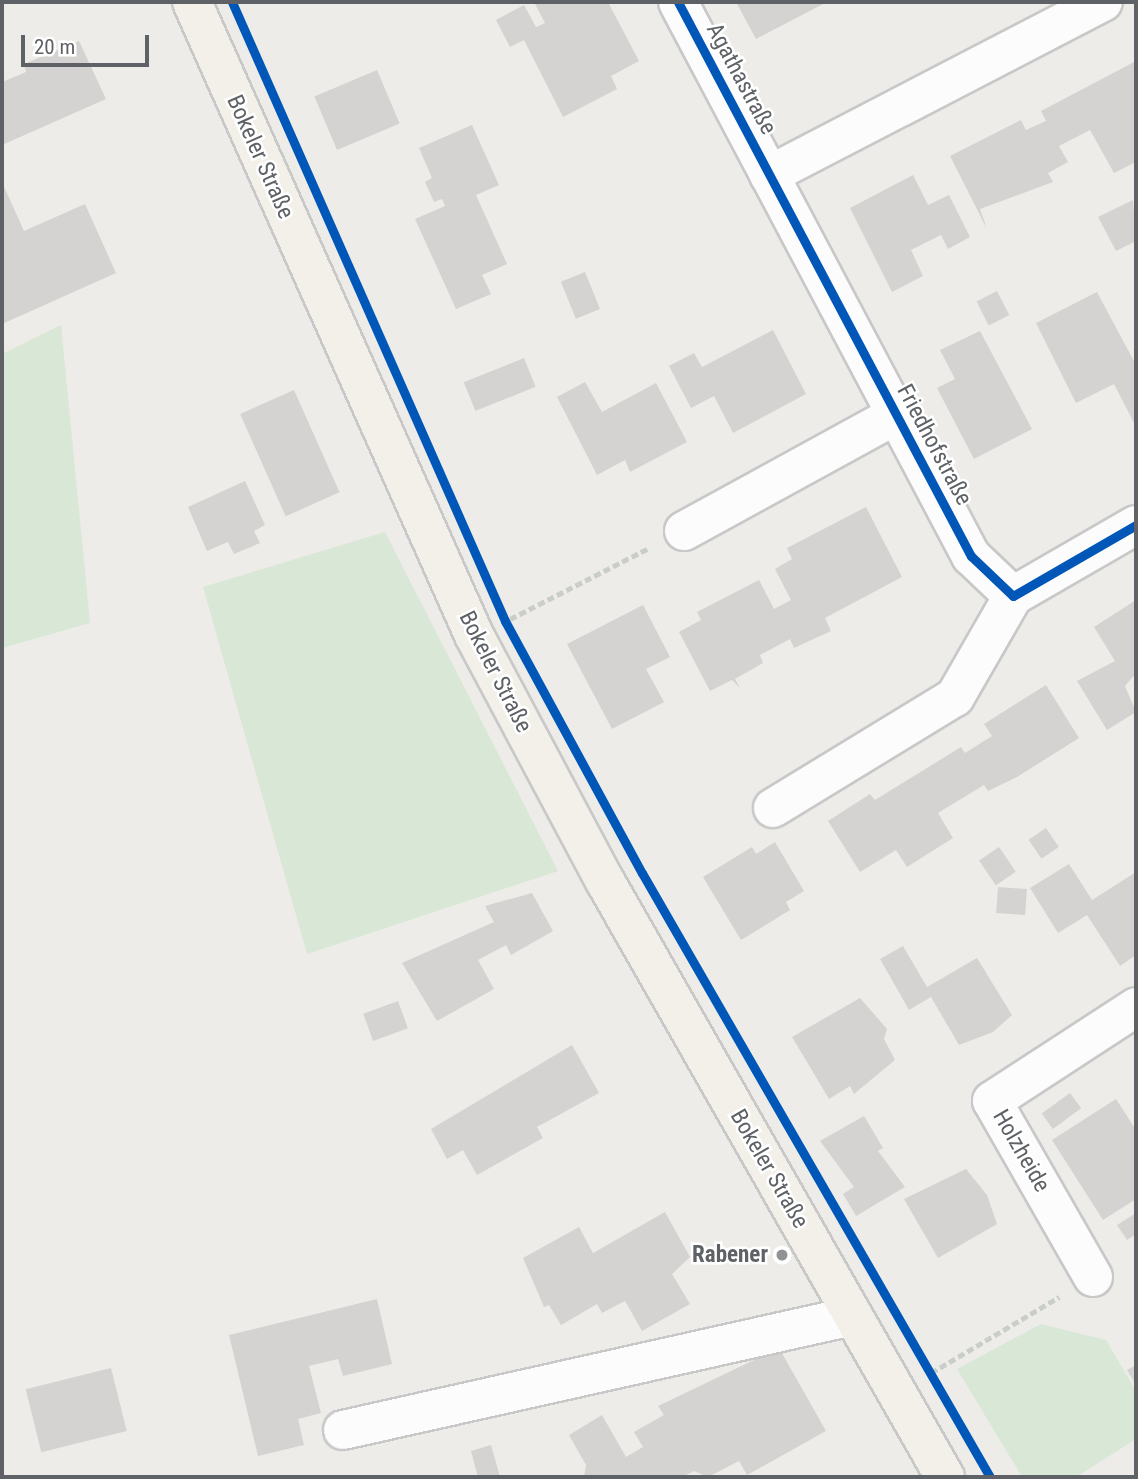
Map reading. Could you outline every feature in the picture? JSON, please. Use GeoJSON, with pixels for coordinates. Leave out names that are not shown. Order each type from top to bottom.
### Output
{"type":"FeatureCollection","features":[{"type":"Feature","properties":{"kind":"main road","name":"Bokeler Straße"},"geometry":{"type":"LineString","coordinates":[[192,2],[474,635],[605,881],[945,1477]]}},
{"type":"Feature","properties":{"kind":"street","name":"Agathastraße"},"geometry":{"type":"LineString","coordinates":[[678,2],[769,175]]}},
{"type":"Feature","properties":{"kind":"street"},"geometry":{"type":"LineString","coordinates":[[769,175],[1089,5]]}},
{"type":"Feature","properties":{"kind":"street","name":"Friedhofstraße"},"geometry":{"type":"LineString","coordinates":[[769,175],[971,556],[1013,596]]}},
{"type":"Feature","properties":{"kind":"street","name":"Friedhofstraße"},"geometry":{"type":"LineString","coordinates":[[684,531],[895,415]]}},
{"type":"Feature","properties":{"kind":"street"},"geometry":{"type":"LineString","coordinates":[[773,808],[955,697],[1013,596],[1136,525]]}},
{"type":"Feature","properties":{"kind":"street","name":"Holzheide"},"geometry":{"type":"LineString","coordinates":[[1093,1277],[992,1101],[1136,1007]]}},
{"type":"Feature","properties":{"kind":"street"},"geometry":{"type":"LineString","coordinates":[[343,1430],[852,1316]]}},
{"type":"Feature","properties":{"kind":"path"},"geometry":{"type":"LineString","coordinates":[[474,635],[684,531]]}},
{"type":"Feature","properties":{"kind":"path"},"geometry":{"type":"LineString","coordinates":[[896,1393],[1093,1277]]}},
{"type":"Feature","properties":{"kind":"green space"},"geometry":{"type":"Polygon","coordinates":[[[61,325],[90,623],[2,648],[2,354],[61,325]]]}},
{"type":"Feature","properties":{"kind":"green space"},"geometry":{"type":"Polygon","coordinates":[[[385,532],[558,871],[307,954],[203,587],[385,532]]]}},
{"type":"Feature","properties":{"kind":"green space"},"geometry":{"type":"Polygon","coordinates":[[[1041,1324],[1106,1340],[1136,1391],[1136,1439],[1076,1477],[1022,1477],[957,1369],[1041,1324]]]}},
{"type":"Feature","properties":{"kind":"building"},"geometry":{"type":"Polygon","coordinates":[[[534,2],[608,2],[639,61],[611,76],[617,89],[563,117],[524,40],[510,47],[496,20],[524,5],[536,27],[545,23],[534,2]]]}},
{"type":"Feature","properties":{"kind":"building"},"geometry":{"type":"Polygon","coordinates":[[[736,2],[827,2],[756,39],[736,2]]]}},
{"type":"Feature","properties":{"kind":"building"},"geometry":{"type":"Polygon","coordinates":[[[79,41],[106,99],[2,145],[2,82],[26,72],[24,64],[79,41]]]}},
{"type":"Feature","properties":{"kind":"building"},"geometry":{"type":"Polygon","coordinates":[[[1136,61],[1136,162],[1114,173],[1090,130],[1059,146],[1068,162],[1048,173],[1053,182],[980,209],[987,229],[950,156],[1021,120],[1026,130],[1046,121],[1041,111],[1136,61]]]}},
{"type":"Feature","properties":{"kind":"building"},"geometry":{"type":"Polygon","coordinates":[[[377,70],[400,123],[337,150],[314,97],[377,70]]]}},
{"type":"Feature","properties":{"kind":"building"},"geometry":{"type":"Polygon","coordinates":[[[472,125],[499,185],[476,195],[507,264],[482,275],[491,294],[456,309],[415,219],[445,206],[442,199],[434,202],[425,182],[432,178],[419,148],[472,125]]]}},
{"type":"Feature","properties":{"kind":"building"},"geometry":{"type":"Polygon","coordinates":[[[913,175],[928,205],[949,195],[970,237],[948,249],[941,235],[911,250],[923,276],[892,292],[850,208],[913,175]]]}},
{"type":"Feature","properties":{"kind":"building"},"geometry":{"type":"Polygon","coordinates":[[[2,182],[24,231],[85,204],[116,273],[2,324],[2,182]]]}},
{"type":"Feature","properties":{"kind":"building"},"geometry":{"type":"Polygon","coordinates":[[[1133,200],[1136,241],[1116,251],[1098,217],[1133,200]]]}},
{"type":"Feature","properties":{"kind":"building"},"geometry":{"type":"Polygon","coordinates":[[[585,272],[600,309],[576,319],[561,282],[585,272]]]}},
{"type":"Feature","properties":{"kind":"building"},"geometry":{"type":"Polygon","coordinates":[[[997,291],[1009,315],[989,325],[977,301],[997,291]]]}},
{"type":"Feature","properties":{"kind":"building"},"geometry":{"type":"Polygon","coordinates":[[[1097,292],[1136,365],[1136,427],[1114,384],[1076,403],[1036,323],[1097,292]]]}},
{"type":"Feature","properties":{"kind":"building"},"geometry":{"type":"Polygon","coordinates":[[[773,330],[806,394],[733,433],[714,396],[691,408],[669,366],[694,353],[702,367],[773,330]]]}},
{"type":"Feature","properties":{"kind":"building"},"geometry":{"type":"Polygon","coordinates":[[[980,331],[1032,429],[974,459],[937,388],[955,379],[940,350],[980,331]]]}},
{"type":"Feature","properties":{"kind":"building"},"geometry":{"type":"Polygon","coordinates":[[[524,358],[536,387],[475,411],[464,382],[524,358]]]}},
{"type":"Feature","properties":{"kind":"building"},"geometry":{"type":"Polygon","coordinates":[[[585,382],[602,412],[656,383],[687,442],[630,472],[625,460],[597,475],[557,397],[585,382]]]}},
{"type":"Feature","properties":{"kind":"building"},"geometry":{"type":"Polygon","coordinates":[[[294,390],[340,492],[286,516],[240,414],[294,390]]]}},
{"type":"Feature","properties":{"kind":"building"},"geometry":{"type":"Polygon","coordinates":[[[245,481],[265,525],[254,531],[260,543],[234,554],[228,542],[207,551],[188,507],[245,481]]]}},
{"type":"Feature","properties":{"kind":"building"},"geometry":{"type":"Polygon","coordinates":[[[866,507],[902,577],[825,618],[831,631],[794,648],[790,639],[760,655],[763,663],[735,679],[740,688],[732,680],[710,691],[679,632],[701,620],[697,612],[759,580],[774,609],[791,600],[775,569],[792,559],[787,548],[866,507]]]}},
{"type":"Feature","properties":{"kind":"building"},"geometry":{"type":"Polygon","coordinates":[[[1136,600],[1136,673],[1125,686],[1136,712],[1107,730],[1077,681],[1115,661],[1094,627],[1136,600]]]}},
{"type":"Feature","properties":{"kind":"building"},"geometry":{"type":"Polygon","coordinates":[[[643,605],[670,657],[646,669],[664,702],[612,729],[567,644],[643,605]]]}},
{"type":"Feature","properties":{"kind":"building"},"geometry":{"type":"Polygon","coordinates":[[[1046,685],[1079,738],[1017,777],[988,791],[984,785],[938,813],[953,838],[907,867],[896,850],[860,872],[828,821],[870,794],[875,800],[961,747],[965,753],[992,736],[984,724],[1046,685]]]}},
{"type":"Feature","properties":{"kind":"building"},"geometry":{"type":"Polygon","coordinates":[[[1046,828],[1059,847],[1041,859],[1029,840],[1046,828]]]}},
{"type":"Feature","properties":{"kind":"building"},"geometry":{"type":"Polygon","coordinates":[[[775,842],[804,891],[786,902],[790,910],[741,940],[703,877],[752,847],[756,854],[775,842]]]}},
{"type":"Feature","properties":{"kind":"building"},"geometry":{"type":"Polygon","coordinates":[[[999,847],[1016,872],[996,885],[979,860],[999,847]]]}},
{"type":"Feature","properties":{"kind":"building"},"geometry":{"type":"Polygon","coordinates":[[[1069,864],[1092,900],[1136,872],[1136,955],[1120,966],[1087,915],[1058,933],[1030,888],[1069,864]]]}},
{"type":"Feature","properties":{"kind":"building"},"geometry":{"type":"Polygon","coordinates":[[[998,887],[1027,889],[1025,915],[996,913],[998,887]]]}},
{"type":"Feature","properties":{"kind":"building"},"geometry":{"type":"Polygon","coordinates":[[[532,893],[553,931],[511,955],[506,945],[478,960],[494,989],[437,1021],[402,963],[494,922],[485,906],[532,893]]]}},
{"type":"Feature","properties":{"kind":"building"},"geometry":{"type":"Polygon","coordinates":[[[903,946],[927,987],[977,958],[1012,1015],[993,1032],[959,1045],[931,997],[909,1010],[880,959],[903,946]]]}},
{"type":"Feature","properties":{"kind":"building"},"geometry":{"type":"Polygon","coordinates":[[[860,998],[887,1029],[884,1039],[895,1060],[854,1094],[850,1086],[829,1099],[792,1037],[860,998]]]}},
{"type":"Feature","properties":{"kind":"building"},"geometry":{"type":"Polygon","coordinates":[[[398,1001],[408,1028],[373,1041],[363,1014],[398,1001]]]}},
{"type":"Feature","properties":{"kind":"building"},"geometry":{"type":"Polygon","coordinates":[[[572,1045],[599,1093],[537,1127],[543,1138],[477,1175],[463,1150],[447,1159],[431,1129],[572,1045]]]}},
{"type":"Feature","properties":{"kind":"building"},"geometry":{"type":"Polygon","coordinates":[[[1070,1093],[1081,1108],[1053,1129],[1042,1114],[1070,1093]]]}},
{"type":"Feature","properties":{"kind":"building"},"geometry":{"type":"Polygon","coordinates":[[[1116,1099],[1136,1130],[1136,1199],[1103,1220],[1052,1140],[1116,1099]]]}},
{"type":"Feature","properties":{"kind":"building"},"geometry":{"type":"Polygon","coordinates":[[[864,1116],[883,1148],[878,1151],[905,1187],[856,1216],[843,1194],[854,1187],[820,1141],[864,1116]]]}},
{"type":"Feature","properties":{"kind":"building"},"geometry":{"type":"Polygon","coordinates":[[[966,1169],[987,1195],[997,1224],[938,1258],[904,1199],[966,1169]]]}},
{"type":"Feature","properties":{"kind":"building"},"geometry":{"type":"Polygon","coordinates":[[[665,1212],[690,1257],[672,1274],[690,1304],[642,1331],[625,1301],[602,1313],[597,1304],[561,1325],[549,1305],[544,1307],[523,1258],[579,1227],[593,1253],[665,1212]]]}},
{"type":"Feature","properties":{"kind":"building"},"geometry":{"type":"Polygon","coordinates":[[[1136,1213],[1136,1234],[1127,1240],[1117,1225],[1136,1213]]]}},
{"type":"Feature","properties":{"kind":"building"},"geometry":{"type":"Polygon","coordinates":[[[377,1299],[392,1364],[343,1376],[338,1359],[309,1366],[321,1413],[298,1419],[304,1445],[258,1456],[229,1335],[377,1299]]]}},
{"type":"Feature","properties":{"kind":"building"},"geometry":{"type":"Polygon","coordinates":[[[779,1348],[826,1431],[747,1475],[739,1461],[708,1477],[694,1471],[682,1477],[584,1477],[586,1465],[569,1435],[602,1415],[626,1457],[643,1447],[634,1432],[664,1415],[658,1406],[779,1348]]]}},
{"type":"Feature","properties":{"kind":"building"},"geometry":{"type":"Polygon","coordinates":[[[1136,1365],[1136,1385],[1127,1370],[1136,1365]]]}},
{"type":"Feature","properties":{"kind":"building"},"geometry":{"type":"Polygon","coordinates":[[[111,1368],[127,1431],[41,1452],[26,1389],[111,1368]]]}},
{"type":"Feature","properties":{"kind":"building"},"geometry":{"type":"Polygon","coordinates":[[[491,1445],[500,1477],[478,1477],[471,1451],[491,1445]]]}},
{"type":"Feature","properties":{"kind":"cycle path"},"geometry":{"type":"LineString","coordinates":[[232,2],[505,621],[642,873],[990,1477]]}},
{"type":"Feature","properties":{"kind":"cycle path"},"geometry":{"type":"LineString","coordinates":[[678,2],[971,556],[1013,596],[1136,525]]}},
{"type":"Feature","properties":{"kind":"place","name":"Rabener"},"geometry":{"type":"Point","coordinates":[782,1255]}}]}
